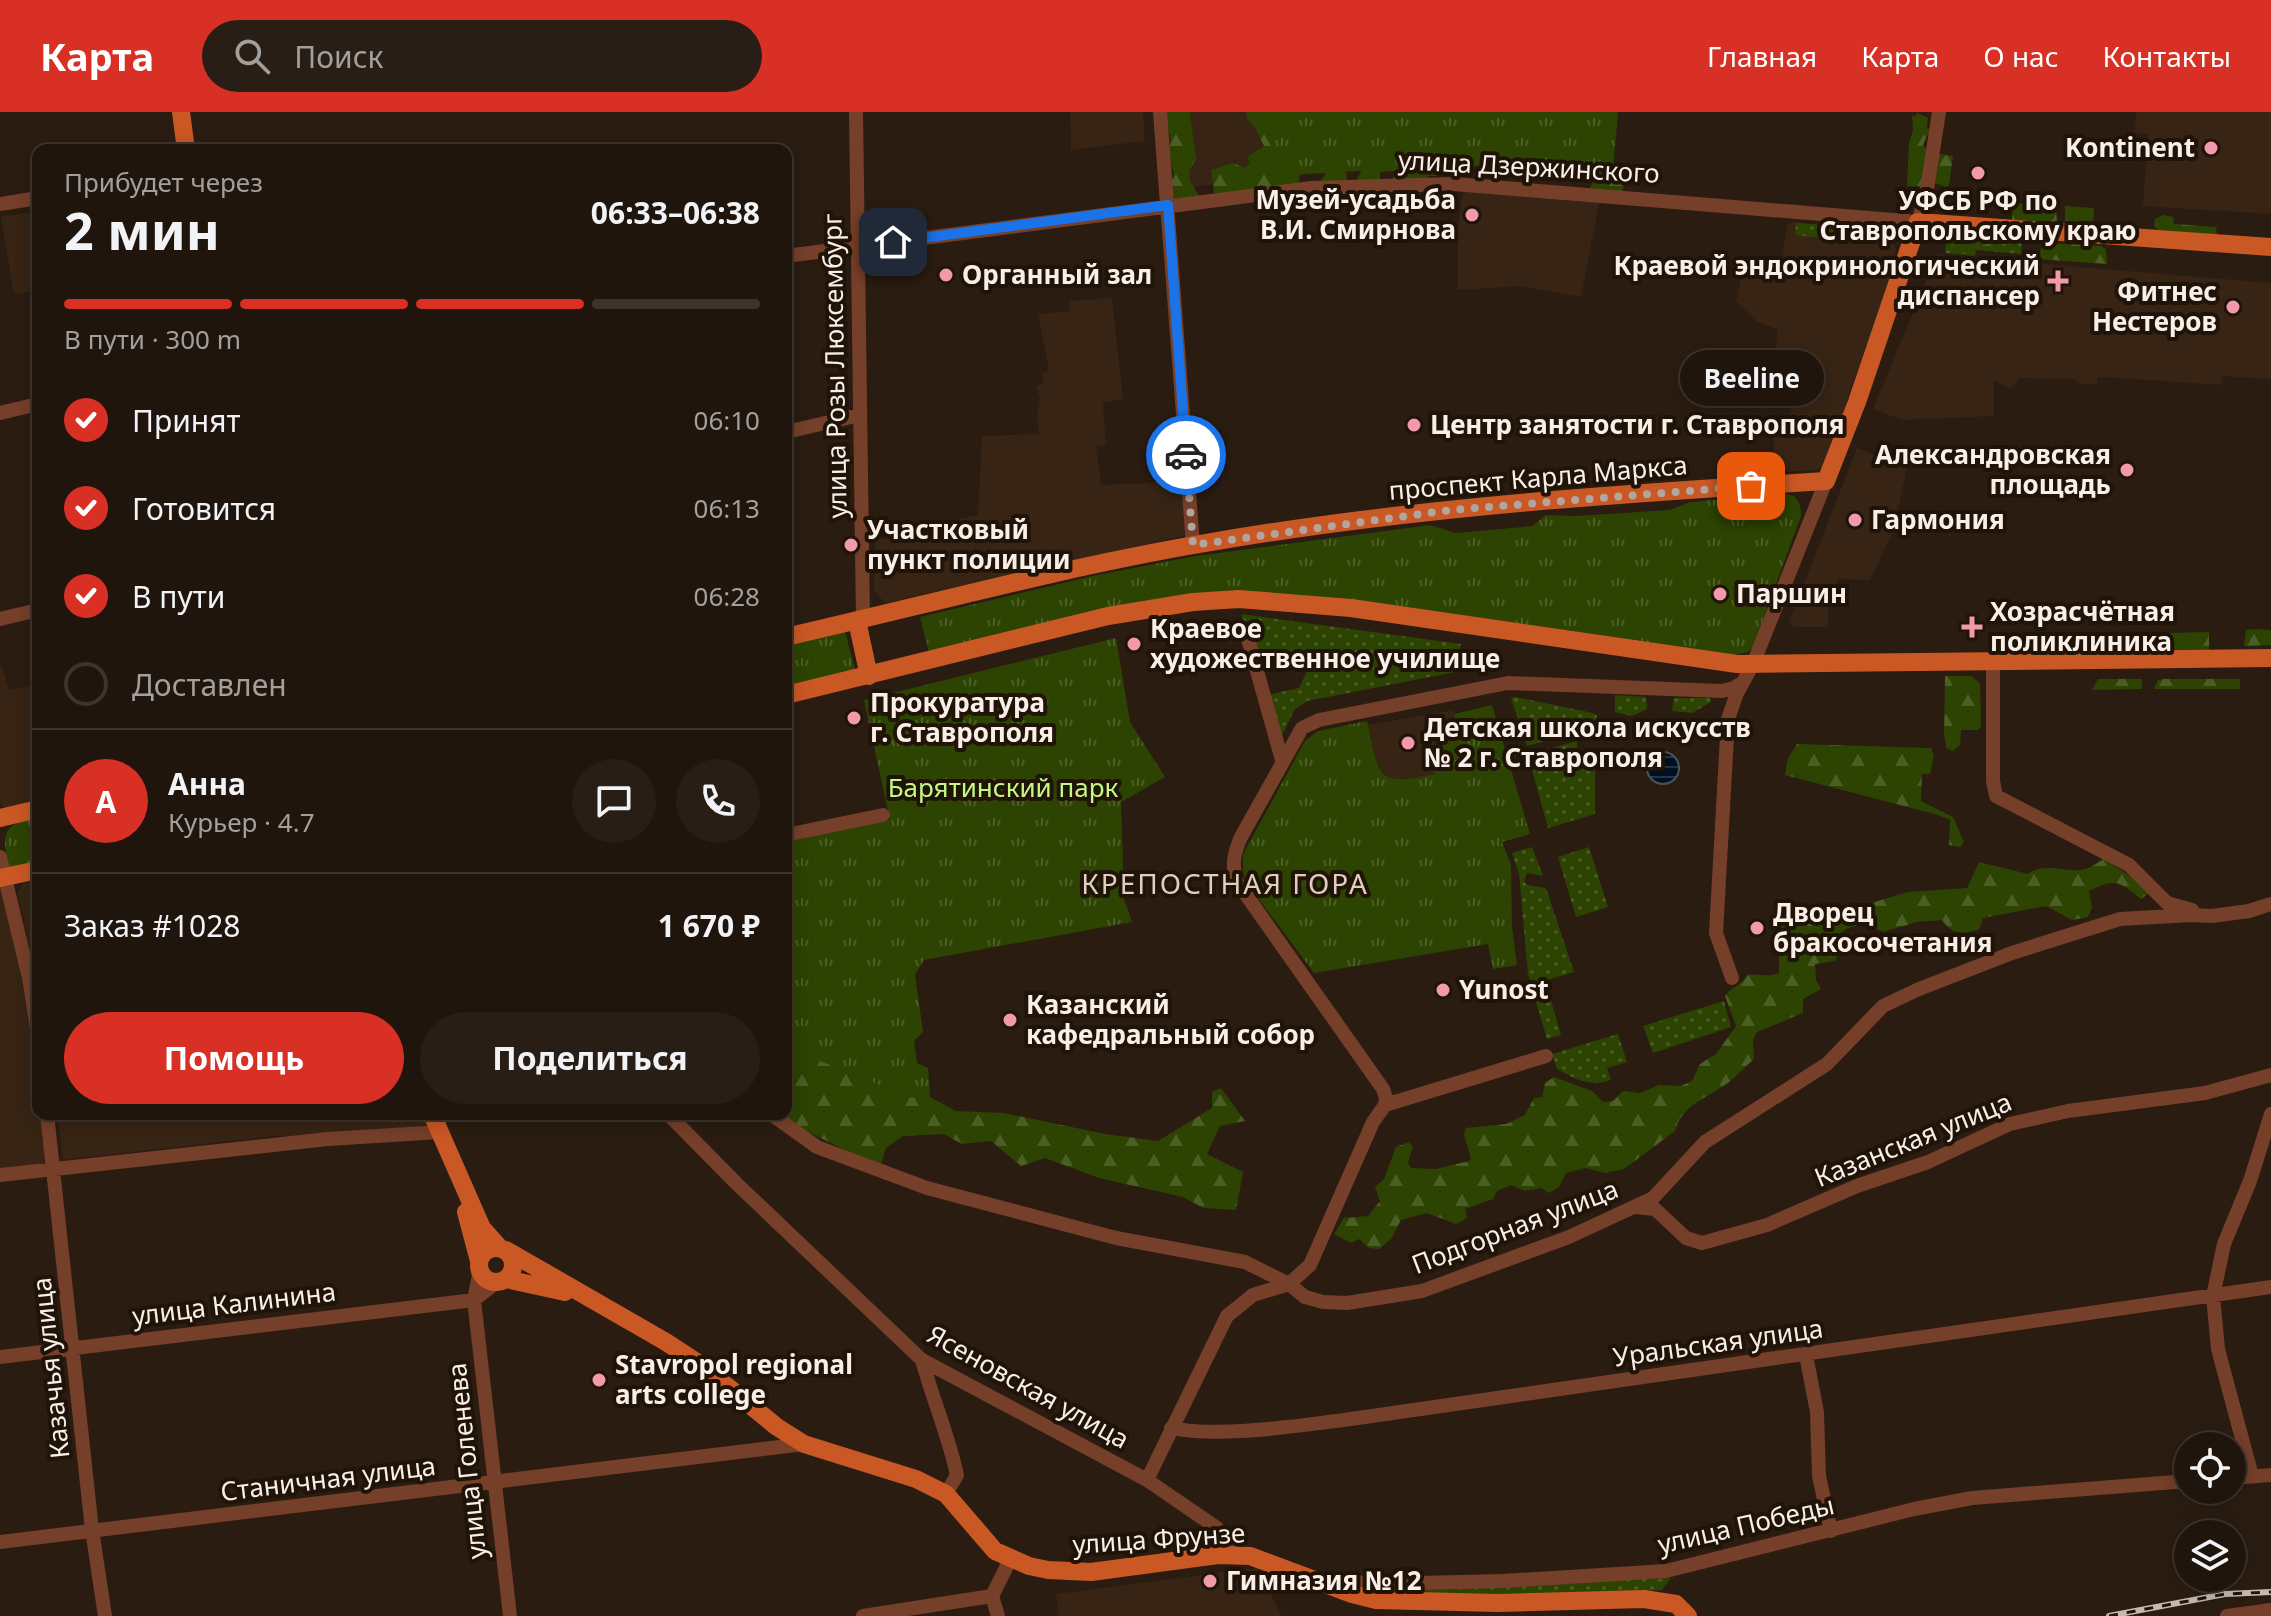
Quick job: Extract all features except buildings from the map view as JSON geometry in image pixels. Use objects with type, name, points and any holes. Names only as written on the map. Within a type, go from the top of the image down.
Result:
[{"type":"main road","points":[[181,112],[185,144]]},
{"type":"main road","points":[[1826,481],[1857,402],[1918,222]]},
{"type":"main road","name":"улица Дзержинского","points":[[1918,222],[2271,247]]},
{"type":"main road","name":"проспект Карла Маркса","points":[[792,636],[1193,545],[1451,510],[1826,481]]},
{"type":"main road","points":[[792,694],[1108,616],[1193,602],[1239,599],[1351,608],[1709,661],[1753,664],[2271,658]]},
{"type":"main road","points":[[860,620],[869,676]]},
{"type":"main road","points":[[0,818],[32,810]]},
{"type":"main road","points":[[2,878],[32,871]]},
{"type":"main road","name":"улица Голенева","points":[[435,1120],[482,1228],[502,1248]]},
{"type":"main road","name":"улица Голенева","points":[[445,1140],[479,1266]]},
{"type":"main road","points":[[502,1248],[512,1257],[514,1265],[511,1273],[502,1280],[490,1281],[479,1266],[489,1249],[502,1248]]},
{"type":"main road","name":"улица Фрунзе","points":[[502,1248],[701,1365],[777,1427],[804,1444],[916,1479],[946,1494],[995,1551],[1010,1560],[1048,1570],[1091,1572],[1236,1555],[1269,1561],[1376,1600],[1497,1603],[1653,1599],[1676,1604],[1688,1616]]},
{"type":"main road","name":"улица Фрунзе","points":[[502,1280],[565,1292],[605,1308]]},
{"type":"street","name":"улица Розы Люксембург","points":[[856,112],[860,620]]},
{"type":"street","points":[[1160,112],[1193,545]]},
{"type":"street","points":[[1918,222],[1926,196],[1939,112]]},
{"type":"street","name":"улица Дзержинского","points":[[792,255],[1311,188],[1454,184],[1918,222]]},
{"type":"street","points":[[0,204],[32,199]]},
{"type":"street","points":[[0,413],[32,405]]},
{"type":"street","points":[[792,431],[860,415]]},
{"type":"street","points":[[1732,978],[1716,933],[1728,719],[1826,481]]},
{"type":"street","points":[[0,619],[32,611]]},
{"type":"street","points":[[1248,639],[1282,760]]},
{"type":"street","points":[[1993,663],[1993,781],[1996,796],[2129,865],[2167,903],[2212,916]]},
{"type":"street","points":[[1147,1480],[1227,1316],[1253,1295],[1289,1284],[1310,1265],[1373,1122],[1385,1105],[1383,1089],[1237,882],[1233,871],[1235,852],[1241,837],[1295,737],[1308,724],[1508,683],[1722,691],[1743,682]]},
{"type":"street","points":[[792,834],[883,815]]},
{"type":"street","points":[[0,857],[2,878],[32,997]]},
{"type":"street","name":"Подгорная улица","points":[[779,1120],[817,1147],[927,1188],[1116,1238],[1245,1262],[1289,1284],[1305,1297],[1323,1302],[1347,1303],[1422,1291],[1569,1237],[1653,1198],[1705,1142],[1827,1064],[1883,1006],[1919,989],[2012,953],[2120,919],[2212,916],[2249,911],[2271,904]]},
{"type":"street","points":[[1385,1105],[1546,1056]]},
{"type":"street","name":"Казанская улица","points":[[1634,1207],[1655,1209],[1686,1238],[1702,1243],[1767,1225],[1857,1186],[1928,1162],[2010,1124],[2068,1111],[2205,1093],[2271,1075]]},
{"type":"street","points":[[2252,1476],[2218,1349],[2213,1296],[2224,1244],[2250,1181],[2271,1114]]},
{"type":"street","name":"Казачья улица","points":[[48,1120],[92,1530],[105,1616]]},
{"type":"street","name":"Ясеновская улица","points":[[674,1120],[922,1360],[1147,1480],[1217,1528],[1236,1555]]},
{"type":"street","points":[[0,1175],[328,1139],[445,1140]]},
{"type":"street","name":"улица Голенева","points":[[479,1266],[474,1300],[510,1616]]},
{"type":"street","points":[[474,1300],[502,1280]]},
{"type":"street","name":"Уральская улица","points":[[1171,1428],[1187,1431],[1268,1428],[1344,1420],[2271,1287]]},
{"type":"street","name":"улица Калинина","points":[[0,1357],[474,1300]]},
{"type":"street","points":[[1806,1355],[1817,1412],[1819,1476],[1831,1531]]},
{"type":"street","points":[[922,1360],[947,1433],[957,1475],[946,1494]]},
{"type":"street","name":"Станичная улица","points":[[0,1542],[496,1484],[804,1444]]},
{"type":"street","points":[[2246,1477],[2271,1475]]},
{"type":"street","name":"улица Победы","points":[[1313,1578],[1374,1584],[1645,1573],[1697,1565],[1914,1509],[1972,1498],[2174,1482]]},
{"type":"street","points":[[998,1616],[992,1596],[1010,1560]]},
{"type":"street","points":[[863,1616],[992,1596]]},
{"type":"street","points":[[2227,1616],[2271,1610]]},
{"type":"shaded area","points":[[1070,112],[1143,112],[1145,141],[1071,150]]},
{"type":"shaded area","points":[[1178,112],[1272,112],[1278,176],[1185,188]]},
{"type":"shaded area","points":[[2136,112],[2271,112],[2271,214],[2143,206],[2148,134],[2135,133]]},
{"type":"shaded area","points":[[1463,189],[1599,203],[1581,297],[1518,286],[1458,290],[1458,228]]},
{"type":"shaded area","points":[[32,212],[32,291],[14,294],[1,217]]},
{"type":"shaded area","points":[[1793,222],[1885,232],[1892,238],[1896,250],[1886,290],[1824,466],[1816,470],[1776,472],[1773,434],[1785,428],[1807,360],[1775,350],[1778,330],[1756,321],[1736,301],[1743,271],[1780,274],[1787,225]]},
{"type":"shaded area","points":[[1937,255],[2271,283],[2271,379],[2223,376],[2221,385],[2105,377],[2098,377],[2097,384],[2080,384],[2072,379],[2020,378],[2010,389],[1994,380],[1994,416],[1902,420],[1873,409]]},
{"type":"shaded area","points":[[1112,298],[1123,399],[1103,403],[1106,445],[1096,446],[1101,485],[1150,483],[1185,477],[1187,535],[885,603],[874,591],[875,539],[937,538],[942,523],[978,515],[982,436],[1039,434],[1037,417],[1040,399],[1036,386],[1043,384],[1042,373],[1049,370],[1038,314],[1070,311],[1069,301]]},
{"type":"shaded area","points":[[1857,448],[1907,467],[1893,532],[1870,580],[1838,579],[1828,609],[1828,627],[1793,627],[1789,622]]},
{"type":"shaded area","points":[[0,661],[9,690],[32,686],[32,805],[13,810],[0,803]]},
{"type":"shaded area","name":"Детская школа искусств № 2 г. Ставрополя","points":[[1453,710],[1459,740],[1434,774],[1402,782],[1392,780],[1382,772],[1368,725]]},
{"type":"shaded area","points":[[32,881],[32,959],[18,893],[23,883]]},
{"type":"shaded area","points":[[0,888],[5,891],[7,899],[32,1037],[32,1120],[41,1120],[46,1164],[0,1170]]},
{"type":"shaded area","points":[[58,1120],[428,1120],[429,1126],[285,1138],[284,1135],[63,1160]]},
{"type":"shaded area","name":"Гимназия №12","points":[[1257,1568],[1282,1616],[1059,1616],[1056,1594]]},
{"type":"green space","points":[[1164,112],[1189,112],[1190,115],[1196,158],[1189,172],[1190,181],[1199,196],[1188,209],[1165,194],[1174,174],[1168,152],[1171,141]]},
{"type":"green space","points":[[1246,112],[1404,112],[1451,161],[1450,169],[1436,176],[1428,176],[1423,183],[1393,180],[1394,171],[1380,172],[1380,180],[1357,180],[1362,169],[1346,171],[1347,180],[1318,184],[1325,175],[1324,170],[1301,165],[1299,182],[1290,186],[1275,189],[1261,185],[1254,191],[1219,197],[1214,192],[1211,170],[1233,163],[1245,168],[1250,164],[1247,157],[1264,146]]},
{"type":"green space","points":[[1272,112],[1618,112],[1613,171],[1450,165],[1278,176]]},
{"type":"green space","points":[[1917,113],[1928,118],[1927,128],[1930,130],[1923,145],[1929,152],[1923,187],[1907,186],[1912,115],[1915,117]]},
{"type":"green space","points":[[1939,154],[1953,156],[1949,185],[1946,187],[1935,183]]},
{"type":"green space","points":[[1610,159],[1622,174],[1622,192],[1587,195],[1597,173],[1594,169],[1581,171],[1578,168]]},
{"type":"green space","points":[[2013,203],[2056,206],[2057,222],[2012,220]]},
{"type":"green space","points":[[2065,206],[2094,208],[2093,223],[2065,223]]},
{"type":"green space","points":[[2163,215],[2173,217],[2174,224],[2216,227],[2217,235],[2158,230],[2154,226],[2155,219]]},
{"type":"green space","points":[[1796,223],[1875,229],[1873,244],[1795,235]]},
{"type":"green space","points":[[1951,236],[2018,242],[2022,245],[2021,254],[1976,250],[1975,256],[1945,253]]},
{"type":"green space","points":[[1954,241],[2004,247],[2003,252],[1976,249],[1974,253],[1953,252]]},
{"type":"green space","points":[[2043,243],[2101,246],[2106,249],[2107,264],[2038,259]]},
{"type":"green space","points":[[1786,494],[1798,501],[1801,516],[1753,647],[1748,652],[1733,655],[1258,594],[930,656],[920,617],[1097,575],[1196,556],[1430,525],[1456,533],[1533,526],[1545,515],[1670,510],[1690,502]]},
{"type":"green space","points":[[1241,614],[1461,644],[1458,658],[1466,660],[1466,670],[1307,701],[1295,709],[1279,741],[1268,695],[1299,688],[1310,665],[1285,649],[1252,656]]},
{"type":"green space","points":[[2246,630],[2271,630],[2271,645],[2244,646]]},
{"type":"green space","points":[[845,631],[856,674],[792,690],[792,643]]},
{"type":"green space","points":[[2209,632],[2209,650],[2168,650],[2168,633]]},
{"type":"green space","points":[[2067,633],[2068,658],[1990,660],[1989,635]]},
{"type":"green space","points":[[2067,633],[2165,633],[2166,651],[2067,651]]},
{"type":"green space","name":"Барятинский парк","points":[[1116,638],[1130,722],[1165,777],[1121,802],[1124,899],[1132,922],[924,960],[915,974],[923,1032],[914,1041],[917,1063],[928,1068],[930,1097],[909,1097],[792,1049],[792,841],[890,820],[864,700]]},
{"type":"green space","points":[[1945,676],[1971,676],[1980,683],[1981,726],[1978,730],[1961,730],[1960,745],[1953,751],[1946,748],[1944,733]]},
{"type":"green space","points":[[2098,679],[2142,679],[2142,689],[2092,690]]},
{"type":"green space","points":[[2240,679],[2240,689],[2154,689],[2158,680]]},
{"type":"green space","points":[[1615,695],[1646,697],[1647,709],[1632,716],[1615,712]]},
{"type":"green space","points":[[1511,698],[1593,713],[1597,716],[1596,722],[1588,726],[1581,723],[1581,731],[1527,746]]},
{"type":"green space","points":[[1674,698],[1710,698],[1711,702],[1692,713],[1672,711]]},
{"type":"green space","points":[[1492,705],[1530,834],[1502,842],[1511,865],[1512,927],[1517,965],[1493,969],[1488,944],[1314,973],[1249,886],[1243,872],[1243,854],[1305,741],[1318,731],[1367,721],[1382,773],[1390,778],[1414,778],[1434,774],[1429,746],[1458,740],[1454,714]]},
{"type":"green space","points":[[1577,741],[1577,750],[1533,763],[1531,754]]},
{"type":"green space","points":[[1797,744],[1931,748],[1934,755],[1930,774],[1922,774],[1921,801],[1953,817],[1964,842],[1960,847],[1949,845],[1950,820],[1938,815],[1785,775],[1788,758]]},
{"type":"green space","points":[[1595,757],[1595,814],[1548,828],[1532,770]]},
{"type":"green space","points":[[32,818],[32,865],[9,870],[5,848],[7,833],[16,823]]},
{"type":"green space","points":[[1532,847],[1543,876],[1527,873],[1524,882],[1546,888],[1574,972],[1531,985],[1519,874],[1512,853]]},
{"type":"green space","points":[[1589,847],[1608,907],[1576,917],[1558,857]]},
{"type":"green space","points":[[2104,859],[2149,893],[2141,899],[2122,885],[2105,884],[2089,891],[2092,908],[2088,917],[2072,920],[2046,906],[1983,918],[1979,930],[1967,932],[1954,931],[1942,920],[1917,922],[1883,932],[1863,926],[1844,930],[1833,940],[1839,953],[1835,961],[1815,964],[1816,980],[1821,989],[1803,999],[1803,1013],[1757,1032],[1753,1040],[1754,1059],[1729,1082],[1688,1109],[1675,1131],[1624,1169],[1605,1173],[1586,1168],[1566,1173],[1559,1187],[1549,1193],[1541,1188],[1525,1191],[1511,1185],[1497,1191],[1493,1199],[1465,1209],[1467,1218],[1456,1224],[1427,1213],[1401,1220],[1391,1239],[1379,1249],[1369,1248],[1359,1239],[1351,1243],[1334,1234],[1344,1218],[1368,1216],[1380,1201],[1375,1187],[1384,1179],[1396,1147],[1408,1142],[1413,1146],[1408,1163],[1411,1168],[1436,1169],[1469,1161],[1471,1158],[1464,1135],[1466,1128],[1506,1124],[1525,1115],[1534,1098],[1542,1097],[1545,1083],[1554,1077],[1592,1091],[1603,1102],[1613,1101],[1623,1091],[1640,1093],[1659,1085],[1681,1086],[1692,1081],[1700,1064],[1716,1054],[1736,1026],[1725,996],[1727,993],[1748,975],[1779,973],[1779,917],[1787,911],[1838,913],[1908,892],[1967,888],[1979,862],[2028,874],[2042,868],[2086,869]]},
{"type":"green space","points":[[792,965],[912,1093],[930,1097],[956,1111],[1004,1113],[1105,1134],[1158,1141],[1212,1108],[1212,1092],[1221,1088],[1245,1121],[1220,1126],[1207,1154],[1243,1172],[1236,1210],[1203,1208],[1183,1197],[1099,1178],[1045,1158],[1021,1166],[991,1141],[962,1144],[944,1134],[903,1136],[886,1148],[880,1167],[802,1129],[791,1120]]},
{"type":"green space","points":[[1549,994],[1561,1035],[1547,1039],[1535,998]]},
{"type":"green space","points":[[1724,1001],[1731,1027],[1653,1053],[1643,1026]]},
{"type":"green space","points":[[1618,1034],[1627,1062],[1607,1068],[1611,1080],[1596,1083],[1583,1081],[1557,1069],[1552,1054]]},
{"type":"green space","points":[[1671,1578],[1662,1590],[1496,1596],[1372,1593],[1372,1589]]},
{"type":"water","points":[[1663,752],[1675,756],[1679,768],[1675,780],[1663,784],[1651,780],[1647,768],[1651,756]]},
{"type":"railway","points":[[2109,1616],[2225,1594],[2271,1592]]},
{"type":"way so far","points":[[1186,455],[1193,545],[1451,510],[1751,486]]},
{"type":"place","name":"Kontinent","points":[[2211,148]]},
{"type":"place","name":"УФСБ РФ по Ставропольскому краю","points":[[1978,173]]},
{"type":"place","name":"Музей-усадьба В.И. Смирнова","points":[[1472,215]]},
{"type":"place","name":"Органный зал","points":[[946,275]]},
{"type":"place","name":"Краевой эндокринологический диспансер","points":[[2058,281]]},
{"type":"place","name":"Фитнес Нестеров","points":[[2233,307]]},
{"type":"place","name":"Центр занятости г. Ставрополя","points":[[1414,425]]},
{"type":"place","name":"Александровская площадь","points":[[2127,470]]},
{"type":"place","name":"Beeline","points":[[1751,486]]},
{"type":"place","name":"Гармония","points":[[1855,520]]},
{"type":"place","name":"Участковый пункт полиции","points":[[851,545]]},
{"type":"place","name":"Паршин","points":[[1720,594]]},
{"type":"place","name":"Хозрасчётная поликлиника","points":[[1972,627]]},
{"type":"place","name":"Краевое художественное училище","points":[[1134,644]]},
{"type":"place","name":"Прокуратура г. Ставрополя","points":[[854,718]]},
{"type":"place","name":"Детская школа искусств № 2 г. Ставрополя","points":[[1408,743]]},
{"type":"place","name":"Дворец бракосочетания","points":[[1757,928]]},
{"type":"place","name":"Yunost","points":[[1443,990]]},
{"type":"place","name":"Казанский кафедральный собор","points":[[1010,1020]]},
{"type":"place","name":"Stavropol regional arts college","points":[[599,1380]]},
{"type":"place","name":"Гимназия №12","points":[[1210,1581]]},
{"type":"district","name":"КРЕПОСТНАЯ ГОРА","points":[[1225,884]]},
{"type":"route","points":[[893,242],[1168,205],[1186,455]]}]
